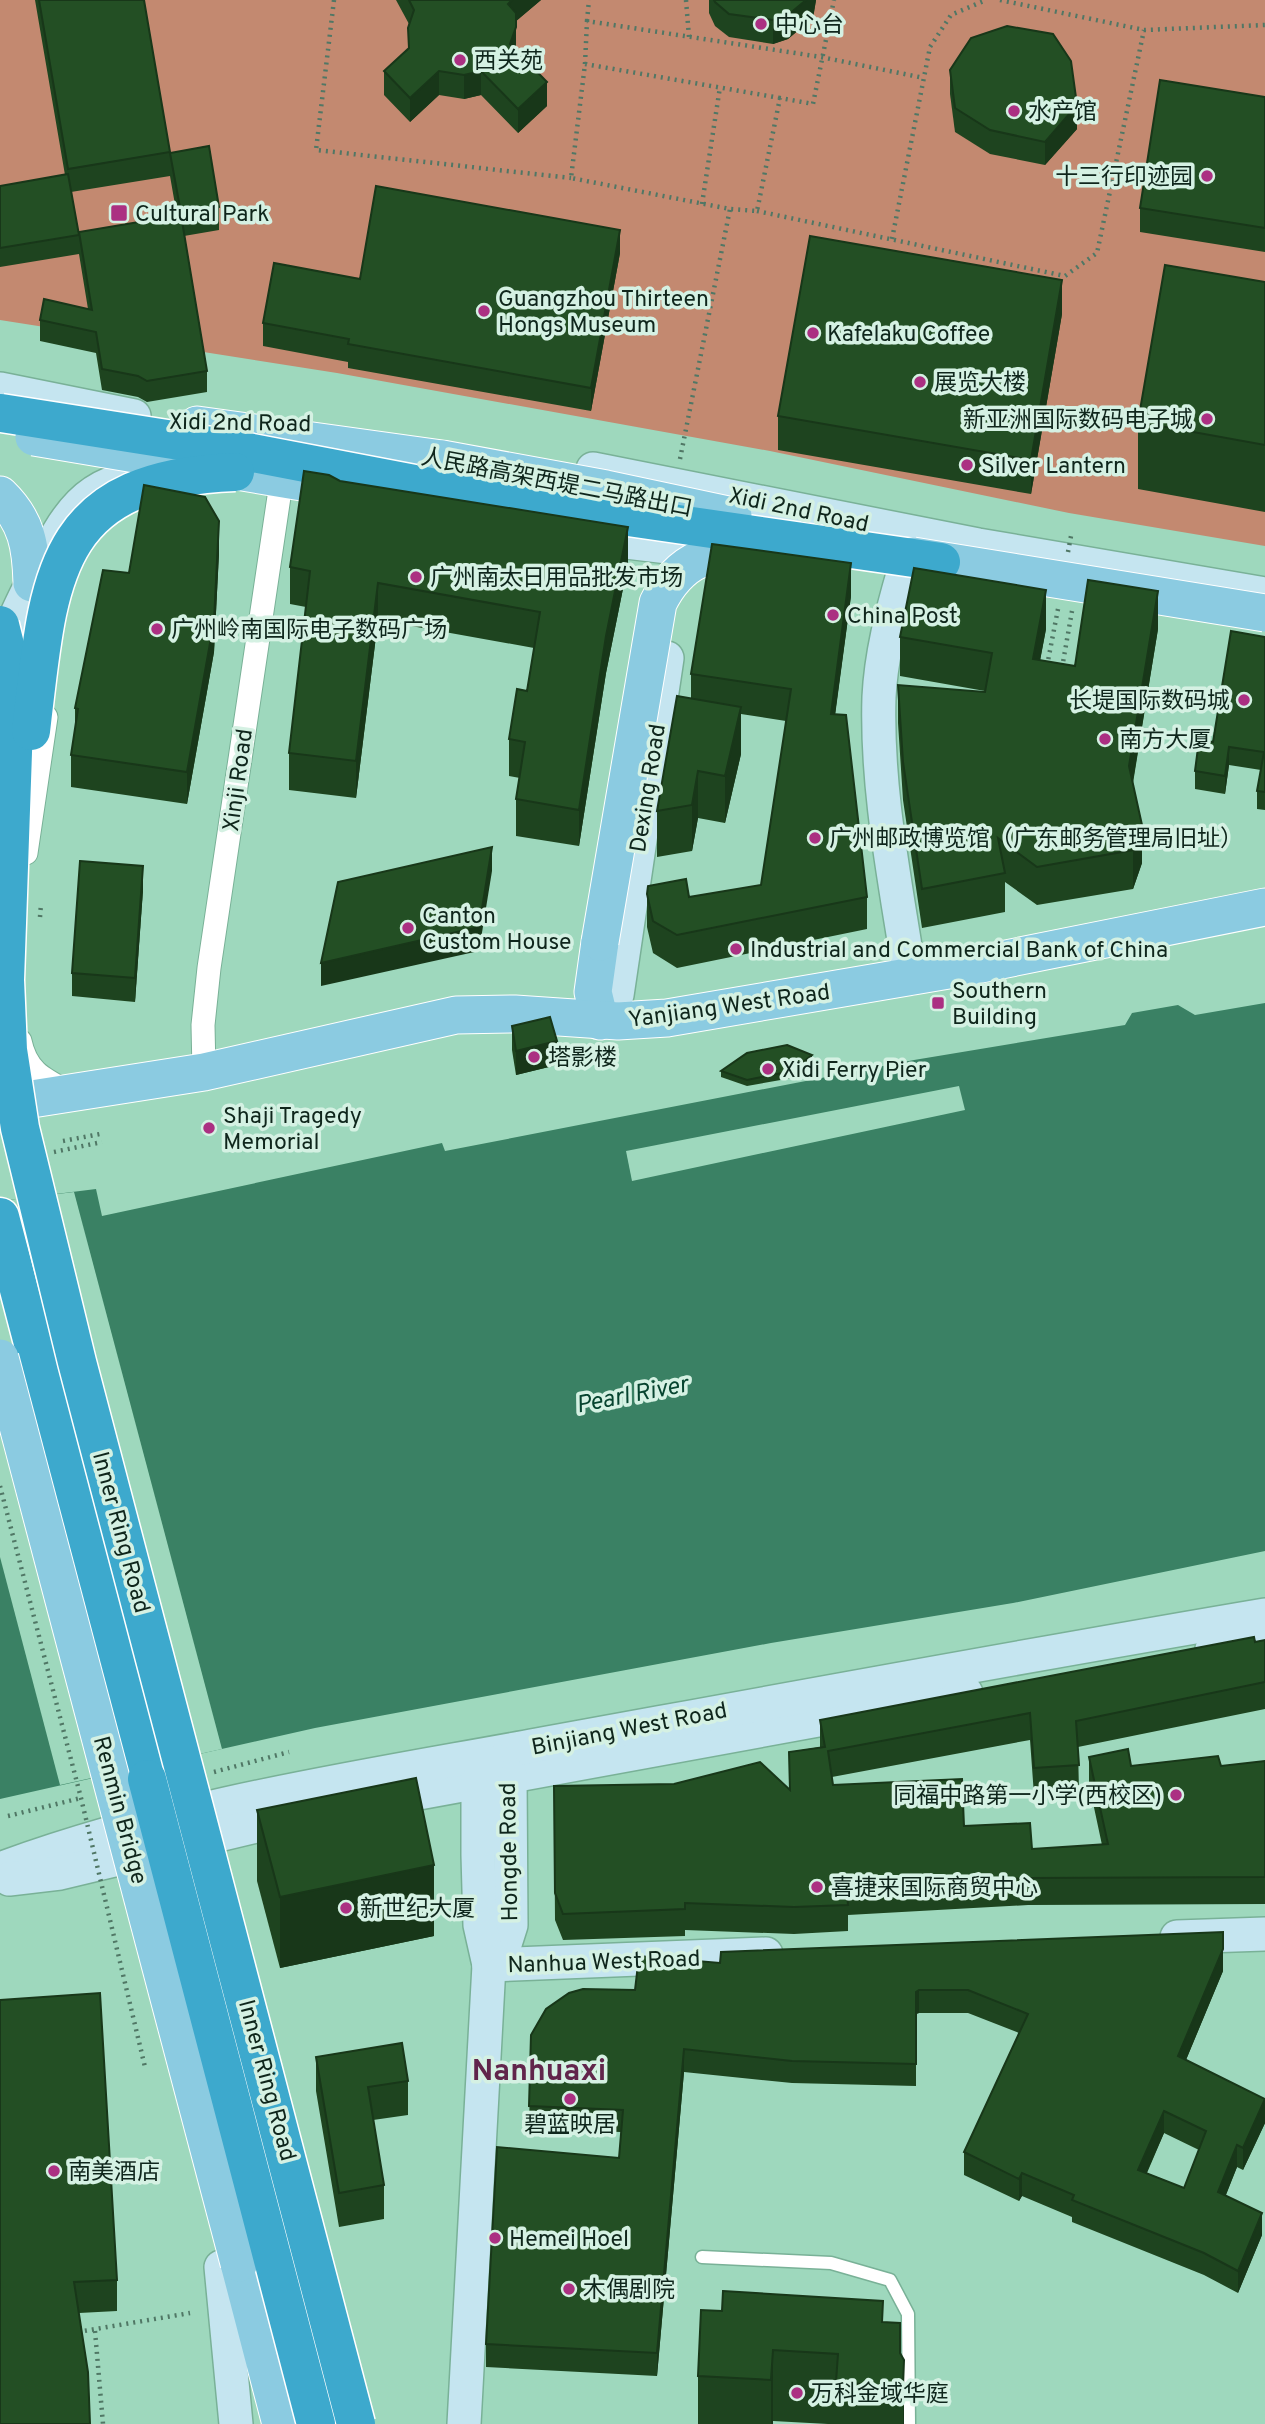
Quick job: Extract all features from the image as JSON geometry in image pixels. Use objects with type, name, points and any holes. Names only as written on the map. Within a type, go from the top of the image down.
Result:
[{"type":"highway","points":[[0,413],[237,450],[456,492],[941,562]]},
{"type":"highway","points":[[7,931],[44,630],[60,564],[85,526],[120,496],[160,479],[232,477]]},
{"type":"highway","name":"Inner Ring Road","points":[[0,625],[8,657],[14,724],[7,931],[8,1050],[32,1182],[356,2424]]},
{"type":"highway","name":"Inner Ring Road","points":[[0,1217],[316,2424]]},
{"type":"main road","name":"Xidi 2nd Road","points":[[0,388],[170,422],[251,419],[324,424],[675,484],[978,545],[1265,594]]},
{"type":"main road","name":"人民路高架西堤二马路出口","points":[[170,422],[442,459],[606,489],[941,562]]},
{"type":"main road","points":[[170,422],[338,461],[638,509],[797,510]]},
{"type":"main road","points":[[0,431],[232,477],[648,537],[941,562],[1265,612]]},
{"type":"main road","name":"Xidi 2nd Road","points":[[0,674],[12,621],[63,522],[75,507],[99,488],[141,476],[157,475],[232,477],[280,490],[580,537],[904,571],[1066,601],[1265,631]]},
{"type":"main road","points":[[0,495],[12,507],[25,528],[31,547],[32,583],[22,695],[0,767]]},
{"type":"main road","points":[[638,509],[686,550]]},
{"type":"main road","points":[[600,1021],[593,992],[658,603],[668,583],[694,560],[726,551],[771,547]]},
{"type":"main road","name":"Dexing Road","points":[[600,1021],[617,995],[686,550]]},
{"type":"main road","points":[[904,571],[882,666],[879,719],[890,849],[910,978]]},
{"type":"main road","name":"Yanjiang West Road","points":[[4,1103],[66,1091],[204,1072],[456,1015],[515,1014],[600,1021],[667,1018],[910,978],[1265,907]]},
{"type":"main road","points":[[0,1055],[17,1076],[66,1091]]},
{"type":"main road","name":"Renmin Bridge","points":[[0,1358],[230,2265]]},
{"type":"main road","name":"Renmin Bridge","points":[[0,1415],[230,2265]]},
{"type":"main road","name":"Binjiang West Road","points":[[0,1880],[60,1872],[812,1693],[1265,1615]]},
{"type":"main road","name":"Binjiang West Road","points":[[0,1869],[52,1850],[242,1802],[493,1770],[1265,1640]]},
{"type":"main road","name":"Hongde Road","points":[[464,2424],[489,1965],[480,1925],[493,1770]]},
{"type":"main road","points":[[1152,1937],[1265,1934]]},
{"type":"main road","name":"Nanhua West Road","points":[[489,1965],[801,1953]]},
{"type":"main road","points":[[230,2265],[236,2424]]},
{"type":"main road","points":[[230,2265],[238,2314],[265,2424]]},
{"type":"main road","points":[[230,2265],[282,2424]]},
{"type":"main road","points":[[230,2265],[278,2355],[299,2424]]},
{"type":"street","points":[[66,1091],[42,1079],[28,1066],[21,1043],[17,996],[21,897],[30,823],[69,592],[83,558],[103,534],[138,504],[179,489],[232,477]]},
{"type":"street","name":"Xinji Road","points":[[204,1072],[203,1025],[209,968],[280,490]]},
{"type":"lane","points":[[702,2257],[831,2263],[890,2280],[908,2314],[909,2424]]},
{"type":"path","points":[[334,0],[316,150],[571,178],[730,209],[757,211],[1065,276],[1097,253],[1144,30]]},
{"type":"path","points":[[571,178],[585,64],[589,0]]},
{"type":"path","points":[[687,0],[689,37]]},
{"type":"path","points":[[585,64],[813,104],[834,0]]},
{"type":"path","points":[[892,239],[930,47],[951,15],[986,0]]},
{"type":"path","points":[[1000,0],[1144,30],[1265,25]]},
{"type":"path","points":[[587,21],[821,57],[924,78]]},
{"type":"path","points":[[702,204],[720,87]]},
{"type":"path","points":[[757,211],[780,98]]},
{"type":"path","points":[[675,484],[730,209]]},
{"type":"path","points":[[1066,562],[1071,536]]},
{"type":"path","points":[[1047,667],[1066,601]]},
{"type":"path","points":[[1062,669],[1066,601]]},
{"type":"path","points":[[63,1141],[100,1134]]},
{"type":"path","points":[[50,1152],[102,1142]]},
{"type":"path","points":[[0,1486],[81,1798],[145,2067]]},
{"type":"path","points":[[213,1772],[289,1752]]},
{"type":"path","points":[[8,1816],[81,1798]]},
{"type":"path","points":[[68,2333],[190,2313]]},
{"type":"path","points":[[95,2330],[103,2424]]},
{"type":"shaded area","name":"Cultural Park","points":[[0,0],[1265,0],[1265,546],[1069,513],[770,451],[337,373],[0,320]]},
{"type":"water","name":"Pearl River","points":[[1265,1003],[1265,1551],[1013,1603],[771,1643],[315,1728],[0,1799],[0,1201],[96,1189],[102,1216],[442,1143],[445,1151],[914,1060],[1125,1025],[1132,1013],[1178,1005],[1195,1015]]},
{"type":"pier","points":[[959,1086],[965,1110],[632,1181],[626,1151]]},
{"type":"pier","points":[[74,1192],[222,1749],[60,1785],[0,1557],[0,1201]]},
{"type":"building","name":"Cultural Park","points":[[39,0],[144,0],[170,152],[68,169]]},
{"type":"building","name":"西关苑","points":[[409,0],[512,0],[508,4],[516,13],[516,27],[510,44],[547,82],[518,109],[481,71],[464,75],[439,71],[410,98],[384,71],[409,48],[408,28],[414,10]]},
{"type":"building","points":[[714,0],[806,0],[788,15],[773,20],[729,14]]},
{"type":"building","name":"水产馆","points":[[1007,26],[1053,34],[1071,61],[1077,105],[1045,142],[990,130],[955,108],[950,70],[971,38]]},
{"type":"building","name":"十三行印迹园","points":[[1160,80],[1265,97],[1265,228],[1140,208]]},
{"type":"building","points":[[209,146],[219,207],[181,213],[170,153]]},
{"type":"building","name":"Cultural Park","points":[[68,174],[79,235],[0,248],[0,186]]},
{"type":"building","name":"Guangzhou Thirteen Hongs Museum","points":[[376,186],[620,230],[591,388],[348,344],[349,339],[263,323],[274,263],[360,279]]},
{"type":"building","name":"Cultural Park","points":[[181,215],[207,371],[147,381],[138,376],[102,369],[96,332],[40,320],[44,299],[92,310],[79,232]]},
{"type":"building","name":"展览大楼","points":[[810,236],[1062,280],[1031,460],[778,416]]},
{"type":"building","points":[[1165,265],[1265,282],[1265,445],[1138,422]]},
{"type":"building","points":[[304,471],[329,475],[340,481],[628,527],[606,636],[579,810],[516,799],[525,742],[509,739],[517,689],[527,691],[540,612],[378,583],[356,761],[289,753],[310,571],[290,567]]},
{"type":"building","name":"广州岭南国际电子数码广场","points":[[144,485],[205,497],[219,521],[214,621],[187,772],[71,755],[78,709],[75,708],[103,570],[129,573]]},
{"type":"building","points":[[712,544],[851,563],[831,714],[846,715],[867,897],[677,935],[653,921],[647,894],[648,886],[686,879],[689,897],[761,885],[791,689],[691,674]]},
{"type":"building","points":[[914,568],[1046,590],[1033,659],[1075,666],[1088,580],[1158,591],[1129,766],[1142,825],[1133,850],[1037,867],[998,838],[1005,873],[922,889],[903,762],[898,685],[985,692],[992,653],[900,637]]},
{"type":"building","name":"长堤国际数码城","points":[[1231,631],[1265,637],[1265,792],[1257,791],[1264,752],[1229,747],[1225,776],[1195,771],[1199,740],[1213,742]]},
{"type":"building","points":[[677,696],[741,707],[725,776],[698,771],[692,805],[657,811]]},
{"type":"building","name":"Canton Custom House","points":[[492,847],[479,927],[321,963],[338,882]]},
{"type":"building","points":[[80,861],[143,866],[135,978],[72,973]]},
{"type":"building","points":[[550,1017],[557,1041],[516,1051],[512,1026]]},
{"type":"building","name":"Xidi Ferry Pier","points":[[787,1045],[812,1055],[792,1071],[747,1080],[721,1071],[747,1053]]},
{"type":"building","points":[[1254,1637],[1255,1642],[1265,1640],[1265,1682],[1076,1721],[1079,1765],[1034,1768],[1030,1713],[828,1751],[833,1785],[962,1779],[964,1826],[1030,1823],[1032,1849],[1108,1844],[1089,1757],[1128,1749],[1131,1766],[1218,1756],[1221,1766],[1265,1761],[1265,1877],[1028,1878],[846,1888],[848,1905],[794,1907],[685,1903],[685,1909],[563,1914],[555,1893],[554,1786],[674,1784],[760,1762],[790,1790],[789,1752],[825,1747],[820,1720]]},
{"type":"building","points":[[416,1778],[434,1865],[280,1897],[257,1810]]},
{"type":"building","points":[[1223,1932],[1223,1949],[1178,2056],[1265,2099],[1243,2148],[1237,2145],[1218,2192],[1262,2213],[1238,2271],[1204,2253],[1072,2200],[1074,2195],[1022,2173],[1019,2179],[964,2152],[1028,2014],[968,1990],[919,1990],[916,1992],[916,2064],[792,2061],[684,2049],[657,2353],[486,2344],[497,2147],[619,2158],[623,2110],[529,2106],[531,2035],[546,2009],[569,1993],[583,1989],[635,1990],[639,1956],[720,1963],[721,1952]],"holes":[[[1164,2111],[1206,2131],[1184,2188],[1138,2170]]]},
{"type":"building","name":"南美酒店","points":[[100,1993],[117,2280],[74,2282],[88,2372],[90,2424],[0,2424],[0,2000]]},
{"type":"building","points":[[402,2043],[408,2081],[368,2087],[384,2185],[339,2193],[316,2057]]},
{"type":"building","points":[[723,2291],[883,2301],[882,2322],[900,2323],[900,2353],[904,2360],[903,2387],[836,2382],[838,2354],[773,2350],[771,2380],[698,2376],[701,2310],[722,2311]]},
{"type":"place","name":"中心台","points":[[761,24]]},
{"type":"place","name":"西关苑","points":[[460,60]]},
{"type":"place","name":"水产馆","points":[[1014,111]]},
{"type":"place","name":"十三行印迹园","points":[[1207,176]]},
{"type":"place","name":"Cultural Park","points":[[119,213]]},
{"type":"place","name":"Guangzhou Thirteen Hongs Museum","points":[[484,311]]},
{"type":"place","name":"Kafelaku Coffee","points":[[813,333]]},
{"type":"place","name":"展览大楼","points":[[920,382]]},
{"type":"place","name":"新亚洲国际数码电子城","points":[[1207,419]]},
{"type":"place","name":"Silver Lantern","points":[[967,465]]},
{"type":"place","name":"广州南太日用品批发市场","points":[[416,577]]},
{"type":"place","name":"China Post","points":[[833,615]]},
{"type":"place","name":"广州岭南国际电子数码广场","points":[[157,629]]},
{"type":"place","name":"长堤国际数码城","points":[[1244,700]]},
{"type":"place","name":"南方大厦","points":[[1105,739]]},
{"type":"place","name":"广州邮政博览馆（广东邮务管理局旧址）","points":[[815,838]]},
{"type":"place","name":"Canton Custom House","points":[[408,928]]},
{"type":"place","name":"Industrial and Commercial Bank of China","points":[[736,949]]},
{"type":"place","name":"Southern Building","points":[[938,1003]]},
{"type":"place","name":"塔影楼","points":[[534,1057]]},
{"type":"place","name":"Xidi Ferry Pier","points":[[768,1069]]},
{"type":"place","name":"Shaji Tragedy Memorial","points":[[209,1128]]},
{"type":"place","name":"同福中路第一小学(西校区)","points":[[1176,1795]]},
{"type":"place","name":"喜捷来国际商贸中心","points":[[817,1887]]},
{"type":"place","name":"新世纪大厦","points":[[346,1908]]},
{"type":"place","name":"碧蓝映居","points":[[570,2099]]},
{"type":"place","name":"南美酒店","points":[[54,2171]]},
{"type":"place","name":"Hemei Hoel","points":[[495,2238]]},
{"type":"place","name":"木偶剧院","points":[[569,2289]]},
{"type":"place","name":"万科金域华庭","points":[[797,2393]]},
{"type":"district","name":"Nanhuaxi","points":[[539,2070]]}]
